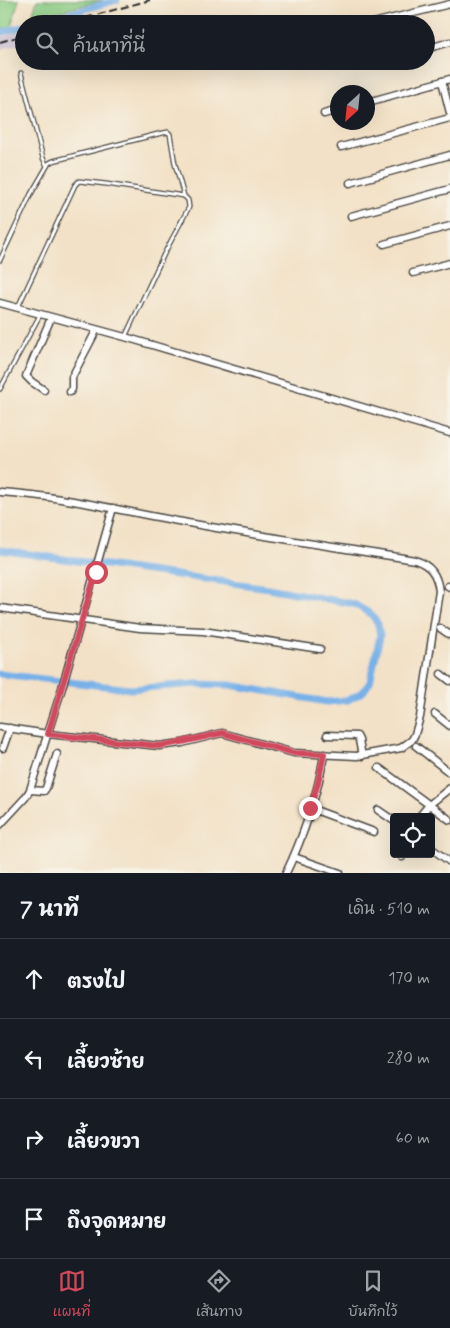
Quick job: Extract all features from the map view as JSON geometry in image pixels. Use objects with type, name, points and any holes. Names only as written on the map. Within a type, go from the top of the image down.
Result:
[{"type":"street","points":[[406,15],[450,4]]},
{"type":"street","points":[[435,46],[450,42]]},
{"type":"street","points":[[375,100],[450,79]]},
{"type":"street","points":[[442,81],[450,113]]},
{"type":"street","points":[[324,114],[330,112]]},
{"type":"street","points":[[340,147],[450,118]]},
{"type":"street","points":[[350,183],[450,155]]},
{"type":"street","points":[[351,216],[450,189]]},
{"type":"street","points":[[384,244],[450,226]]},
{"type":"street","points":[[413,273],[450,263]]},
{"type":"street","points":[[0,303],[450,433]]},
{"type":"street","points":[[44,390],[26,376],[51,318]]},
{"type":"street","points":[[70,392],[72,389],[72,377],[96,330]]},
{"type":"street","points":[[0,492],[113,508],[285,540],[414,560],[427,565],[435,576],[439,590],[420,717],[412,740],[401,748],[362,756],[294,753],[222,733],[159,746],[0,727]]},
{"type":"street","points":[[0,825],[30,790],[62,688],[113,508]]},
{"type":"street","points":[[0,608],[140,628],[203,631],[320,649]]},
{"type":"street","points":[[440,628],[450,635]]},
{"type":"street","points":[[441,674],[450,680]]},
{"type":"street","points":[[435,714],[450,726]]},
{"type":"street","points":[[3,748],[10,728]]},
{"type":"street","points":[[327,734],[356,736],[360,740],[362,756]]},
{"type":"street","points":[[416,746],[450,773]]},
{"type":"street","points":[[30,790],[44,791],[57,754]]},
{"type":"street","points":[[286,873],[294,856],[318,783],[324,754]]},
{"type":"street","points":[[379,768],[450,820]]},
{"type":"street","points":[[423,813],[429,805],[450,788]]},
{"type":"street","points":[[310,808],[374,832]]},
{"type":"street","points":[[378,810],[390,818]]},
{"type":"street","points":[[435,851],[450,862]]},
{"type":"street","points":[[294,856],[340,873]]},
{"type":"lane","points":[[21,73],[47,167]]},
{"type":"lane","points":[[0,260],[31,194],[47,167],[53,161],[168,132],[171,137],[175,164],[184,196],[188,200],[189,206],[164,254],[125,338]]},
{"type":"lane","points":[[18,308],[75,185],[79,181],[184,196]]},
{"type":"lane","points":[[0,389],[40,314]]},
{"type":"shaded area","points":[[15,32],[15,45],[0,49],[0,38]]},
{"type":"green space","points":[[0,0],[19,0],[11,27],[0,29]]},
{"type":"green space","points":[[37,0],[103,0],[46,15],[32,15]]},
{"type":"waterway","points":[[64,15],[117,0]]},
{"type":"waterway","points":[[0,33],[15,29]]},
{"type":"waterway","points":[[0,550],[268,588],[354,604],[371,614],[378,624],[380,636],[370,682],[363,692],[348,700],[327,702],[230,685],[195,684],[131,689],[0,674]]},
{"type":"railway","points":[[96,15],[150,0]]},
{"type":"railway","points":[[0,42],[15,38]]},
{"type":"route","points":[[96,572],[48,734],[159,746],[222,733],[294,753],[324,754],[310,808]]}]
